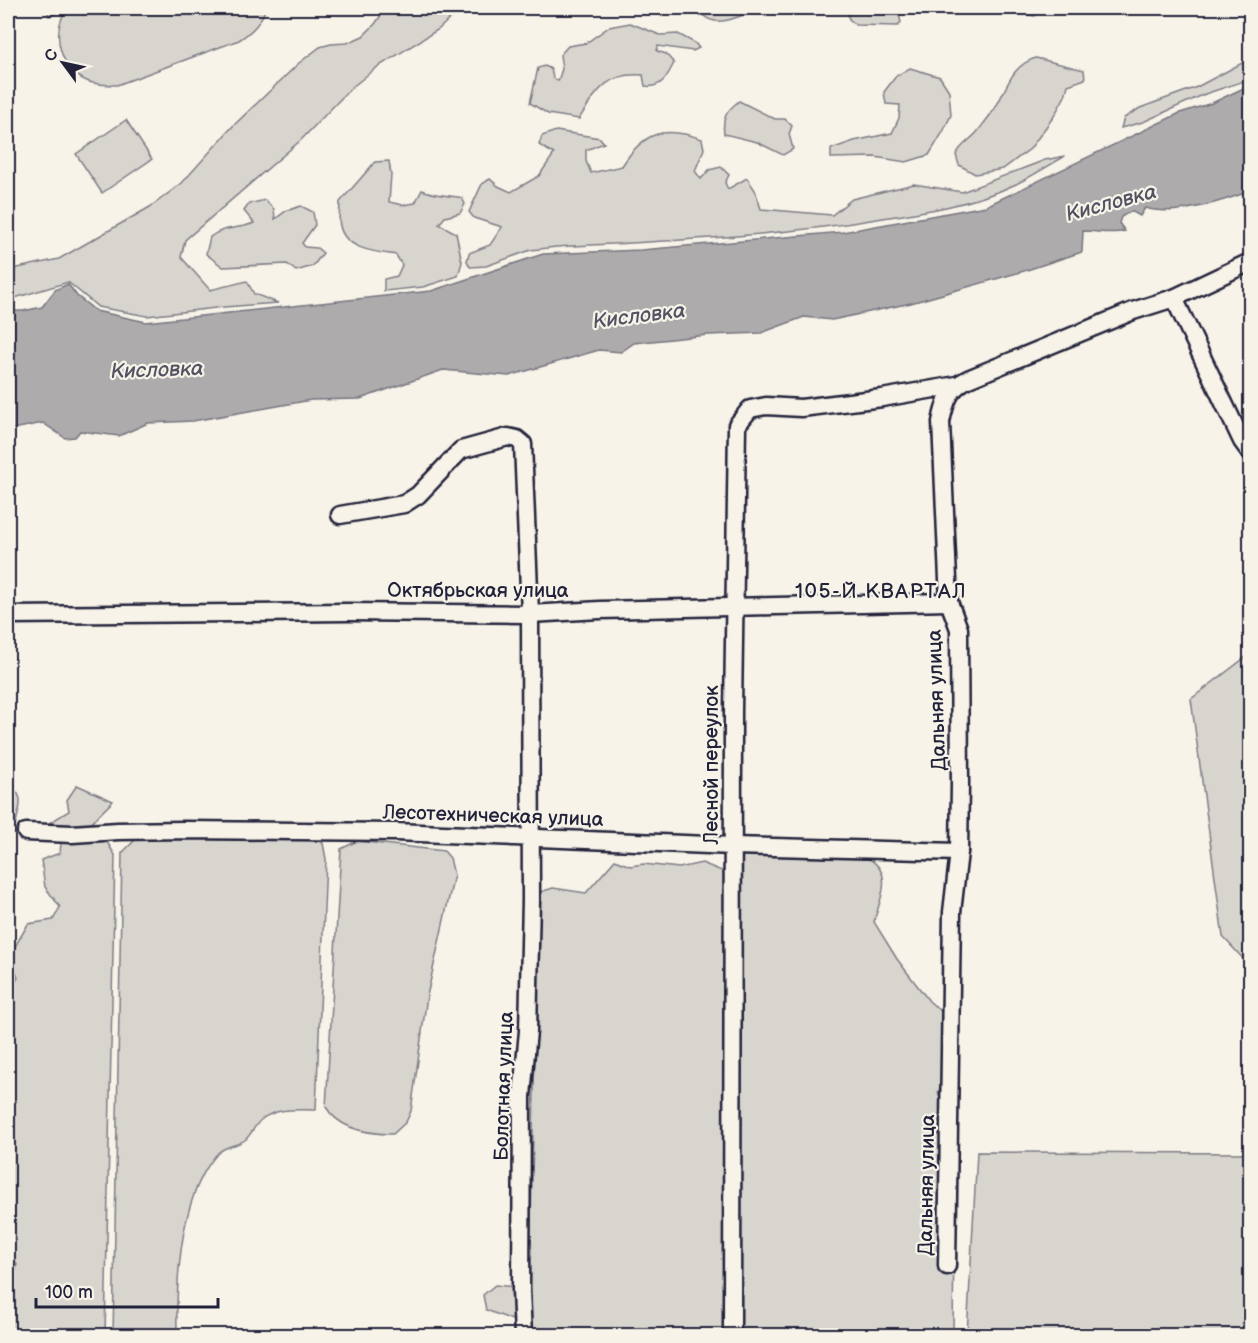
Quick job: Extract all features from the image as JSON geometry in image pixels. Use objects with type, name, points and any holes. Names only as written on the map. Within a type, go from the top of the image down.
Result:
[{"type":"street","points":[[957,385],[1133,311],[1174,298],[1251,262]]},
{"type":"street","points":[[1174,298],[1237,432],[1251,452]]},
{"type":"street","name":"Дальняя улица","points":[[947,1266],[952,912],[959,852],[959,628],[949,602],[941,422],[949,394],[957,385]]},
{"type":"street","name":"Лесной переулок","points":[[732,1335],[734,606],[737,425],[750,409],[766,405],[801,408],[957,385]]},
{"type":"street","name":"Болотная улица","points":[[340,515],[404,504],[418,495],[461,450],[508,437],[524,444],[530,614],[531,838],[528,1031],[522,1096],[521,1290],[523,1335]]},
{"type":"street","name":"Октябрьская улица","points":[[8,615],[348,612],[530,614],[734,606],[949,602]]},
{"type":"street","name":"Лесотехническая улица","points":[[26,832],[72,834],[162,831],[395,832],[733,846],[959,852]]},
{"type":"shaded area","points":[[47,8],[266,8],[256,26],[239,40],[117,85],[89,82],[71,70],[65,61],[59,41],[61,20],[66,10],[49,16]]},
{"type":"shaded area","points":[[386,8],[461,8],[439,29],[376,68],[351,88],[301,140],[185,240],[181,257],[210,290],[247,281],[254,294],[278,303],[147,316],[98,307],[68,282],[8,300],[8,270],[59,259],[150,207],[182,183],[232,127],[299,63],[320,47],[347,43],[363,36]]},
{"type":"shaded area","points":[[704,8],[760,8],[739,17],[716,21],[703,15]]},
{"type":"shaded area","points":[[846,8],[897,8],[901,22],[898,26],[856,25],[849,19]]},
{"type":"shaded area","points":[[975,8],[1036,8],[1035,16]]},
{"type":"shaded area","points":[[630,23],[660,35],[678,34],[695,43],[699,48],[693,51],[658,46],[657,51],[666,54],[674,63],[664,80],[656,85],[645,86],[643,75],[631,75],[612,80],[598,92],[579,119],[548,114],[530,103],[538,68],[545,66],[551,69],[553,78],[558,81],[562,69],[560,55],[568,46],[586,43],[609,27]]},
{"type":"shaded area","points":[[1036,58],[1084,70],[1085,79],[1068,85],[1054,116],[1030,149],[1003,169],[975,174],[959,165],[956,155],[958,151],[991,114],[1015,72],[1028,61]]},
{"type":"shaded area","points":[[1244,62],[1250,63],[1250,79],[1205,94],[1143,122],[1121,128],[1124,118],[1140,108],[1197,87]]},
{"type":"shaded area","points":[[910,68],[940,77],[949,91],[951,115],[929,155],[906,162],[875,157],[831,158],[831,149],[854,141],[892,133],[899,118],[900,105],[886,104],[884,92],[896,76]]},
{"type":"shaded area","points":[[739,101],[775,119],[785,119],[792,126],[789,134],[793,149],[783,155],[757,142],[724,134],[726,115]]},
{"type":"shaded area","points":[[126,120],[152,159],[102,193],[76,154]]},
{"type":"shaded area","points":[[556,131],[600,138],[604,143],[586,150],[586,161],[591,173],[622,166],[638,145],[656,134],[689,135],[702,139],[704,149],[695,171],[701,179],[709,170],[721,167],[729,175],[725,183],[728,189],[747,178],[755,190],[761,209],[832,215],[852,199],[914,184],[962,192],[1045,160],[1065,156],[998,192],[964,203],[929,210],[797,230],[531,250],[486,266],[470,267],[467,261],[469,253],[490,245],[502,227],[474,218],[469,212],[482,184],[490,179],[511,192],[539,176],[554,154],[539,145],[542,136]]},
{"type":"shaded area","points":[[389,161],[391,175],[389,202],[403,205],[415,203],[422,190],[462,198],[465,204],[460,213],[445,217],[439,224],[456,233],[462,262],[458,276],[423,287],[384,291],[384,279],[397,276],[402,265],[396,255],[380,253],[355,245],[343,234],[339,223],[340,202],[375,162]]},
{"type":"shaded area","points":[[265,200],[274,209],[275,219],[286,211],[301,206],[313,212],[315,225],[302,243],[305,247],[317,248],[323,253],[313,266],[296,271],[287,264],[223,267],[206,254],[210,237],[220,231],[254,223],[244,211],[249,204]]},
{"type":"shaded area","points":[[1246,657],[1250,659],[1250,966],[1223,937],[1191,699]]},
{"type":"shaded area","points":[[8,785],[17,793],[20,806],[16,823],[8,824]]},
{"type":"shaded area","points":[[77,785],[113,801],[88,826],[107,842],[115,855],[105,1335],[8,1335],[8,1311],[17,1264],[8,1255],[8,992],[18,978],[10,955],[28,924],[53,920],[60,907],[45,887],[41,860],[60,853],[61,843],[46,825],[69,811],[67,800]]},
{"type":"shaded area","points":[[141,834],[310,837],[323,843],[326,859],[316,1110],[288,1110],[268,1115],[260,1121],[245,1140],[220,1151],[204,1172],[187,1216],[182,1240],[177,1290],[177,1335],[113,1336],[122,853]]},
{"type":"shaded area","points":[[357,841],[444,851],[450,858],[454,875],[427,996],[411,1111],[406,1122],[393,1134],[355,1129],[339,1120],[326,1107],[341,849]]},
{"type":"shaded area","points":[[857,852],[877,865],[884,881],[874,922],[897,959],[929,1001],[950,1019],[952,1063],[938,1092],[945,1111],[955,1127],[953,1335],[738,1336],[741,854]]},
{"type":"shaded area","points":[[615,860],[630,866],[644,864],[679,868],[702,863],[722,871],[729,882],[728,1335],[513,1335],[515,1321],[486,1310],[483,1295],[495,1285],[515,1287],[530,1262],[537,893],[553,888],[586,893]]},
{"type":"shaded area","points":[[977,1152],[1250,1153],[1250,1335],[967,1335]]},
{"type":"water","name":"Кисловка","points":[[1250,85],[1250,191],[1198,207],[1170,211],[1145,208],[1140,216],[1131,211],[1121,217],[1119,223],[1125,231],[1110,233],[1083,231],[1082,252],[911,303],[832,320],[804,317],[761,333],[708,335],[634,343],[621,352],[599,350],[509,376],[443,370],[360,399],[311,400],[193,421],[148,423],[119,436],[80,431],[75,437],[65,438],[43,423],[8,430],[8,311],[42,307],[55,290],[68,284],[77,296],[96,311],[146,322],[431,291],[543,254],[641,250],[843,232],[986,206],[1180,113],[1212,103]]},
{"type":"district","name":"105-Й КВАРТАЛ","points":[[881,591]]}]
